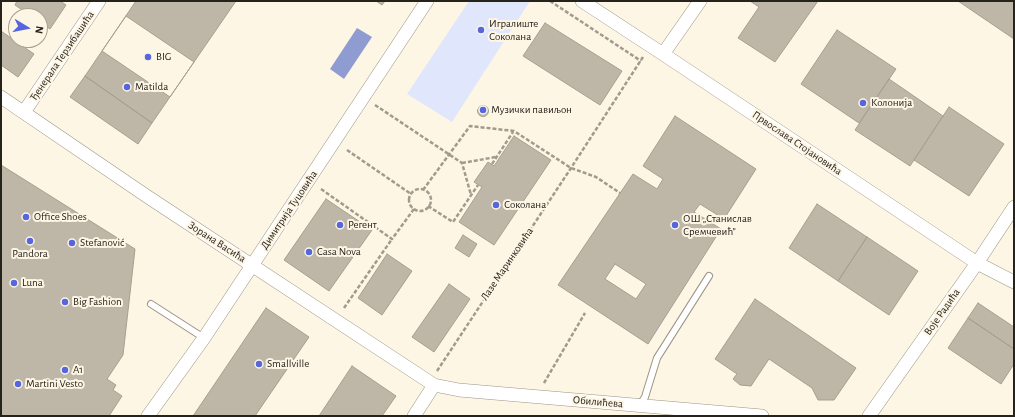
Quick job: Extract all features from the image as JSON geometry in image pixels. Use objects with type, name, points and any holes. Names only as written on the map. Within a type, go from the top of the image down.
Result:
[{"type":"street","name":"Ђенерала Терзибашића","points":[[24,112],[99,1]]},
{"type":"street","name":"Димитрија Туцовића","points":[[148,416],[204,338],[427,1]]},
{"type":"street","name":"Првослава Стојановића","points":[[582,1],[651,45],[977,263],[1014,282]]},
{"type":"street","points":[[664,54],[700,1]]},
{"type":"street","name":"Зорана Васића","points":[[1,97],[148,197],[432,384]]},
{"type":"street","name":"Воје Радића","points":[[869,416],[977,263],[1014,207]]},
{"type":"street","points":[[414,416],[432,384]]},
{"type":"street","name":"Обилићева","points":[[432,384],[459,390],[762,416]]},
{"type":"lane","points":[[639,406],[645,397],[657,358],[709,276]]},
{"type":"lane","points":[[151,304],[204,338]]},
{"type":"path","points":[[550,1],[640,61]]},
{"type":"path","name":"Лазе Маринковића","points":[[432,384],[651,45]]},
{"type":"path","points":[[363,98],[462,163],[471,195]]},
{"type":"path","points":[[423,190],[470,126],[514,131],[571,168],[596,177],[620,193]]},
{"type":"path","points":[[492,164],[514,131]]},
{"type":"path","points":[[347,150],[411,194]]},
{"type":"path","points":[[462,163],[496,157]]},
{"type":"path","points":[[428,206],[453,222],[478,185]]},
{"type":"path","points":[[321,189],[392,239]]},
{"type":"path","points":[[416,190],[423,190],[430,197],[430,201],[428,206],[420,211],[414,209],[410,204],[409,197],[416,190]]},
{"type":"path","points":[[335,320],[414,209]]},
{"type":"path","points":[[536,397],[585,313]]},
{"type":"shaded area","name":"Игралиште Соколана","points":[[469,1],[530,1],[452,122],[407,94]]},
{"type":"water","points":[[357,28],[372,37],[344,79],[330,69]]},
{"type":"building","points":[[17,1],[60,1],[66,5],[50,29],[48,28],[48,8],[19,8],[15,5]]},
{"type":"building","name":"BIG","points":[[136,1],[236,1],[152,123],[85,76]]},
{"type":"building","points":[[376,1],[385,1],[382,5]]},
{"type":"building","points":[[750,1],[818,1],[775,62],[738,38],[759,7]]},
{"type":"building","points":[[958,1],[1014,1],[1014,39]]},
{"type":"building","points":[[126,16],[194,62],[170,97],[102,51]]},
{"type":"building","points":[[545,23],[622,71],[600,105],[523,56]]},
{"type":"building","points":[[837,30],[896,69],[859,123],[801,84]]},
{"type":"building","points":[[1,31],[8,36],[8,48],[25,48],[34,54],[18,77],[1,65]]},
{"type":"building","points":[[85,76],[152,123],[138,144],[70,97]]},
{"type":"building","points":[[889,79],[943,116],[910,166],[855,130]]},
{"type":"building","name":"Музички павиљон","points":[[483,105],[487,107],[489,111],[487,115],[483,117],[479,115],[477,111],[479,107]]},
{"type":"building","points":[[949,107],[1004,144],[969,196],[914,160]]},
{"type":"building","points":[[675,116],[756,169],[724,219],[700,204],[694,212],[721,229],[648,344],[558,285],[633,174],[657,189],[663,179],[643,166]],"holes":[[[615,264],[646,284],[636,299],[605,279]]]},
{"type":"building","name":"Соколана","points":[[514,136],[551,160],[494,245],[459,222],[482,187],[474,182],[488,162],[494,166]]},
{"type":"building","name":"Big Fashion","points":[[1,165],[135,249],[123,355],[107,379],[116,385],[113,390],[122,396],[109,416],[1,416]]},
{"type":"building","points":[[326,199],[372,230],[329,291],[284,260]]},
{"type":"building","points":[[817,204],[867,237],[838,281],[789,248]]},
{"type":"building","points":[[463,235],[477,244],[469,257],[455,248]]},
{"type":"building","points":[[867,237],[918,271],[889,315],[838,281]]},
{"type":"building","points":[[387,254],[412,271],[382,315],[358,298]]},
{"type":"building","points":[[449,284],[470,299],[434,352],[412,337]]},
{"type":"building","points":[[755,299],[856,368],[834,400],[818,400],[812,388],[769,359],[751,386],[740,385],[733,379],[737,374],[715,359]]},
{"type":"building","points":[[978,303],[1014,327],[1014,349],[968,318]]},
{"type":"building","name":"Smallville","points":[[266,308],[309,337],[255,416],[193,416]]},
{"type":"building","points":[[968,318],[1014,349],[1014,364],[1001,384],[948,348]]},
{"type":"building","points":[[352,366],[396,396],[382,416],[319,416]]},
{"type":"place","name":"Игралиште Соколана","points":[[481,30]]},
{"type":"place","name":"BIG","points":[[148,57]]},
{"type":"place","name":"Matilda","points":[[127,87]]},
{"type":"place","name":"Колонија","points":[[863,103]]},
{"type":"place","name":"Музички павиљон","points":[[483,110]]},
{"type":"place","name":"Соколана","points":[[496,205]]},
{"type":"place","name":"Office Shoes","points":[[26,217]]},
{"type":"place","name":"Регент","points":[[340,225]]},
{"type":"place","name":"ОШ „Станислав Сремчевић”","points":[[675,225]]},
{"type":"place","name":"Pandora","points":[[30,241]]},
{"type":"place","name":"Stefanović","points":[[72,243]]},
{"type":"place","name":"Casa Nova","points":[[309,252]]},
{"type":"place","name":"Luna","points":[[14,283]]},
{"type":"place","name":"Big Fashion","points":[[65,302]]},
{"type":"place","name":"Smallville","points":[[259,364]]},
{"type":"place","name":"A1","points":[[65,370]]},
{"type":"place","name":"Martini Vesto","points":[[18,384]]}]
